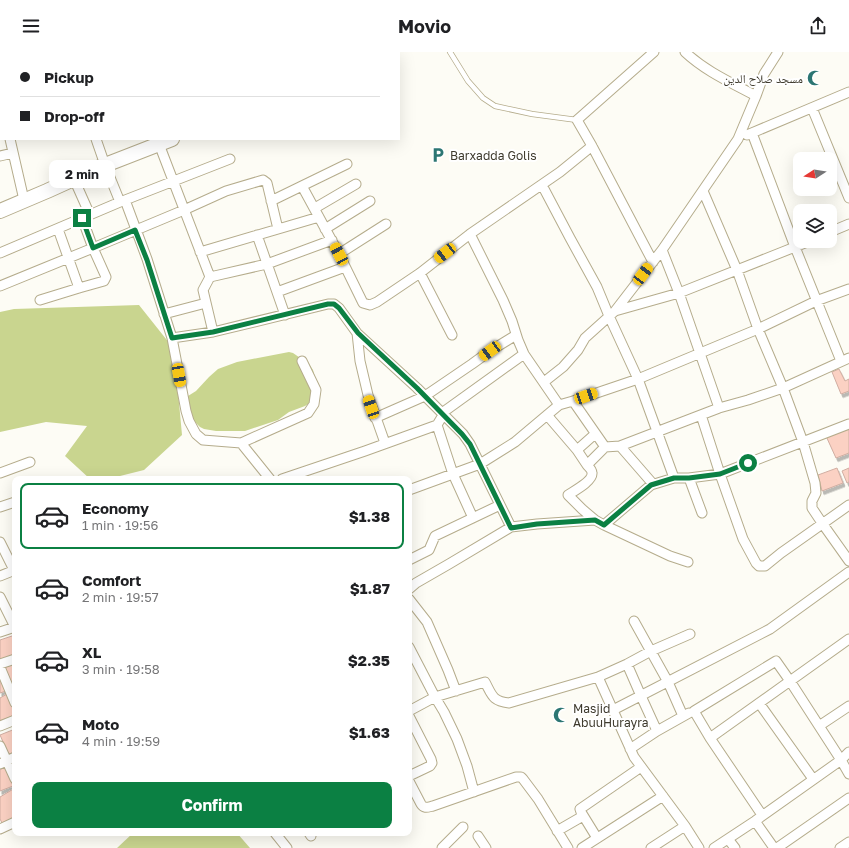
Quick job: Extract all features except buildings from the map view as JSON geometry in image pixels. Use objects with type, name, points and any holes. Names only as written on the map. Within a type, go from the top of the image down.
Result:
[{"type":"main road","points":[[0,211],[169,140]]},
{"type":"street","points":[[653,262],[592,146],[576,120],[654,52]]},
{"type":"street","points":[[685,52],[708,70],[756,96]]},
{"type":"street","points":[[544,382],[564,367],[578,350],[585,338],[612,314],[662,250],[738,139],[764,74],[778,52]]},
{"type":"street","points":[[738,139],[849,92]]},
{"type":"street","points":[[812,108],[849,198]]},
{"type":"street","points":[[752,133],[793,242]]},
{"type":"street","points":[[10,140],[24,200]]},
{"type":"street","points":[[96,140],[105,166],[135,230],[147,260],[172,338],[186,411],[189,421],[196,434],[203,440],[241,443],[308,413],[314,404],[316,390],[302,361]]},
{"type":"street","points":[[159,144],[210,277]]},
{"type":"street","points":[[302,186],[332,240],[363,303],[370,305],[377,302],[420,273],[470,234],[560,172],[592,146]]},
{"type":"street","points":[[0,156],[13,153]]},
{"type":"street","points":[[0,253],[122,201],[230,159]]},
{"type":"street","points":[[271,201],[347,164]]},
{"type":"street","points":[[40,300],[104,281],[106,277],[93,248],[86,216],[74,179]]},
{"type":"street","points":[[0,286],[184,210],[226,191],[263,180],[267,183],[278,229]]},
{"type":"street","points":[[315,208],[356,184]]},
{"type":"street","points":[[542,184],[612,314],[638,379],[674,478]]},
{"type":"street","points":[[703,191],[737,270],[758,329],[783,388],[803,442],[816,490],[811,504],[812,508],[849,561]]},
{"type":"street","points":[[326,229],[370,200]]},
{"type":"street","points":[[200,252],[319,217]]},
{"type":"street","points":[[339,254],[386,224]]},
{"type":"street","points":[[837,229],[849,224]]},
{"type":"street","points":[[58,229],[79,288]]},
{"type":"street","points":[[470,234],[503,300],[524,354],[560,405]]},
{"type":"street","points":[[257,235],[285,315]]},
{"type":"street","points":[[213,332],[203,290],[210,277],[267,264],[332,240]]},
{"type":"street","points":[[612,314],[679,293],[793,248]]},
{"type":"street","points":[[587,465],[605,447],[620,446],[719,408],[783,388],[845,360],[816,301],[795,248]]},
{"type":"street","points":[[662,250],[679,293],[719,408]]},
{"type":"street","points":[[277,292],[345,267]]},
{"type":"street","points":[[420,273],[452,335]]},
{"type":"street","points":[[412,489],[480,464],[515,442],[560,405],[638,379],[758,329],[816,301],[849,289]]},
{"type":"street","points":[[164,314],[206,303]]},
{"type":"street","points":[[172,338],[213,332],[328,304],[334,304],[339,308],[358,333],[425,396],[469,442],[511,528]]},
{"type":"street","points":[[358,333],[360,361],[368,395],[385,443]]},
{"type":"street","points":[[375,418],[425,396],[516,335]]},
{"type":"street","points":[[473,518],[453,474],[437,425],[442,414],[524,354]]},
{"type":"street","points":[[573,401],[605,447]]},
{"type":"street","points":[[547,415],[577,450],[592,472],[592,476],[586,483],[568,495],[595,520],[670,556],[688,562]]},
{"type":"street","points":[[701,415],[742,539],[759,566],[765,566],[822,523],[849,505]]},
{"type":"street","points":[[604,525],[653,484],[674,478],[689,478],[720,474],[849,424]]},
{"type":"street","points":[[291,476],[437,425]]},
{"type":"street","points":[[577,450],[595,434]]},
{"type":"street","points":[[241,443],[268,476]]},
{"type":"street","points":[[620,446],[653,484]]},
{"type":"street","points":[[0,474],[30,462]]},
{"type":"street","points":[[689,478],[702,513]]},
{"type":"street","points":[[0,507],[12,503]]},
{"type":"street","points":[[412,558],[429,550],[435,536],[500,506]]},
{"type":"street","points":[[412,587],[511,528],[537,524],[595,520]]},
{"type":"street","points":[[0,542],[12,565]]},
{"type":"street","points":[[0,576],[12,572]]},
{"type":"street","points":[[613,710],[770,629],[849,572]]},
{"type":"street","points":[[0,597],[12,621]]},
{"type":"street","points":[[412,603],[427,622],[456,690]]},
{"type":"street","points":[[634,621],[668,682],[683,716]]},
{"type":"street","points":[[0,632],[12,628]]},
{"type":"street","points":[[412,709],[435,697],[485,682],[495,699],[501,702],[509,703],[598,676],[690,634]]},
{"type":"street","points":[[710,738],[849,639]]},
{"type":"street","points":[[412,653],[444,712],[461,750],[474,792]]},
{"type":"street","points":[[12,660],[0,666],[12,695]]},
{"type":"street","points":[[630,748],[776,661],[849,774]]},
{"type":"street","points":[[627,664],[657,731]]},
{"type":"street","points":[[598,676],[634,757],[685,826],[699,848]]},
{"type":"street","points":[[759,704],[813,779]]},
{"type":"street","points":[[819,726],[849,706]]},
{"type":"street","points":[[694,711],[776,848],[849,798]]},
{"type":"street","points":[[0,726],[12,721]]},
{"type":"street","points":[[412,722],[432,763],[430,766],[412,775]]},
{"type":"street","points":[[0,746],[12,771]]},
{"type":"street","points":[[714,848],[841,760],[849,752]]},
{"type":"street","points":[[597,838],[580,809],[641,767]]},
{"type":"street","points":[[412,787],[421,804],[426,808],[516,776],[521,777],[538,799],[568,848]]},
{"type":"street","points":[[582,848],[663,796]]},
{"type":"street","points":[[558,831],[584,816]]},
{"type":"street","points":[[1,826],[12,823]]},
{"type":"street","points":[[651,848],[685,826]]},
{"type":"street","points":[[442,848],[463,827]]},
{"type":"street","points":[[277,836],[287,848]]},
{"type":"street","points":[[478,836],[486,848]]},
{"type":"street","points":[[728,839],[735,848]]},
{"type":"street","points":[[840,848],[849,842]]},
{"type":"lane","points":[[450,52],[468,81],[483,98],[495,106],[532,114],[576,120]]},
{"type":"green space","points":[[139,305],[174,349],[182,435],[144,470],[120,476],[87,476],[65,456],[87,426],[46,422],[0,432],[0,312],[14,309]]},
{"type":"green space","points":[[289,352],[293,353],[309,364],[313,370],[316,393],[314,400],[305,406],[289,412],[278,420],[245,431],[216,431],[204,429],[193,420],[188,396],[196,391],[218,369],[237,362]]},
{"type":"green space","points":[[130,836],[240,836],[250,848],[117,848]]},
{"type":"place","name":"مسجد صلاح الدين","points":[[815,78]]},
{"type":"place","name":"Barxadda Golis","points":[[438,155]]},
{"type":"place","name":"Masjid AbuuHurayra","points":[[561,715]]},
{"type":"route","points":[[82,218],[93,248],[135,230],[147,260],[172,338],[213,332],[328,304],[334,304],[339,308],[358,333],[417,388],[470,444],[511,528],[537,524],[595,520],[604,525],[651,485],[674,478],[689,478],[720,474],[748,463]]}]
